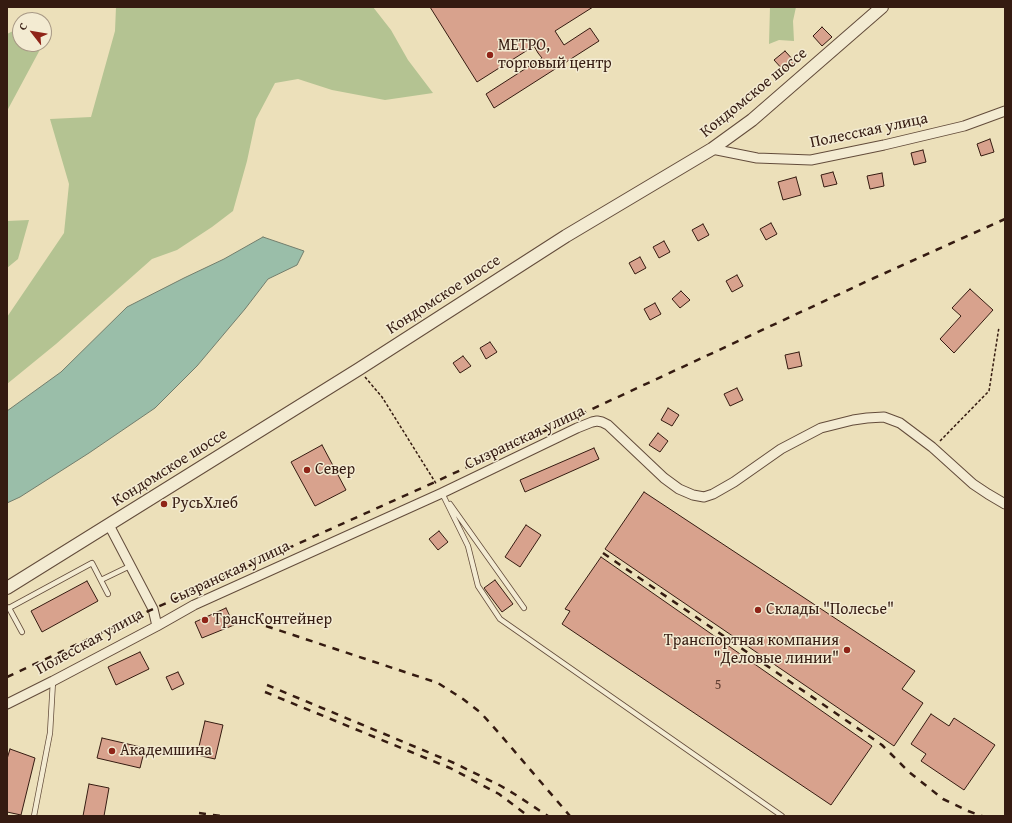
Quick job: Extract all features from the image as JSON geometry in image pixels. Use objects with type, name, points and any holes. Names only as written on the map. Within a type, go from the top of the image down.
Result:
[{"type":"street","name":"Кондомское шоссе","points":[[7,588],[359,369],[566,236],[712,149],[752,120],[882,7]]},
{"type":"street","name":"Полесская улица","points":[[712,149],[757,158],[810,160],[884,145],[964,126],[1005,111]]},
{"type":"street","name":"Сызранская улица","points":[[157,626],[194,605],[442,493],[577,428],[597,421],[608,425],[654,469],[674,485],[693,496],[704,497],[713,494],[734,482],[781,449],[821,428],[853,420],[884,417],[900,423],[932,447],[973,484],[1005,504]]},
{"type":"street","name":"Полесская улица","points":[[7,704],[157,626],[153,609],[109,525]]},
{"type":"lane","points":[[442,493],[524,608]]},
{"type":"lane","points":[[442,493],[468,546],[478,586],[500,619],[782,816]]},
{"type":"lane","points":[[22,632],[8,607],[92,563],[108,594]]},
{"type":"lane","points":[[101,580],[130,566]]},
{"type":"lane","points":[[34,816],[50,733],[53,681]]},
{"type":"path","points":[[932,447],[943,438],[989,391],[999,327]]},
{"type":"path","points":[[359,369],[382,397],[442,493]]},
{"type":"shaded area","points":[[116,7],[373,7],[391,30],[408,60],[433,93],[385,100],[332,90],[298,79],[275,83],[256,119],[247,161],[233,211],[177,250],[152,259],[56,344],[7,384],[7,317],[64,233],[69,184],[50,119],[91,117],[115,31]]},
{"type":"shaded area","points":[[770,7],[796,7],[793,21],[794,41],[779,40],[769,44]]},
{"type":"shaded area","points":[[12,32],[12,52],[39,52],[7,111],[7,34]]},
{"type":"shaded area","points":[[29,220],[18,259],[7,268],[7,221]]},
{"type":"shaded area","points":[[263,237],[304,251],[297,265],[268,279],[197,366],[155,408],[89,453],[20,497],[7,503],[7,411],[61,372],[127,307],[224,259]]},
{"type":"building","name":"МЕТРО, торговый центр","points":[[430,7],[593,7],[555,31],[564,45],[590,28],[599,41],[494,108],[486,94],[542,58],[534,46],[477,82]]},
{"type":"building","points":[[822,27],[832,37],[822,46],[813,36]]},
{"type":"building","points":[[785,51],[795,62],[784,71],[774,60]]},
{"type":"building","points":[[990,139],[994,152],[981,156],[977,144]]},
{"type":"building","points":[[923,150],[926,162],[914,165],[911,153]]},
{"type":"building","points":[[833,172],[837,184],[824,187],[821,175]]},
{"type":"building","points":[[882,173],[884,186],[870,189],[867,176]]},
{"type":"building","points":[[796,177],[801,195],[783,200],[778,182]]},
{"type":"building","points":[[771,223],[777,234],[766,240],[760,229]]},
{"type":"building","points":[[703,224],[709,235],[698,241],[692,230]]},
{"type":"building","points":[[664,241],[670,252],[659,258],[653,247]]},
{"type":"building","points":[[640,257],[646,268],[635,274],[629,263]]},
{"type":"building","points":[[737,275],[743,286],[732,292],[726,281]]},
{"type":"building","points":[[970,289],[993,310],[954,353],[940,339],[961,316],[952,308]]},
{"type":"building","points":[[681,291],[690,300],[680,308],[672,299]]},
{"type":"building","points":[[655,303],[661,314],[650,320],[644,309]]},
{"type":"building","points":[[490,342],[497,352],[486,359],[480,348]]},
{"type":"building","points":[[799,352],[802,366],[788,369],[785,355]]},
{"type":"building","points":[[463,356],[471,366],[460,373],[453,363]]},
{"type":"building","points":[[737,388],[743,400],[730,406],[724,394]]},
{"type":"building","points":[[668,408],[679,415],[672,426],[661,420]]},
{"type":"building","points":[[658,433],[668,441],[660,452],[649,445]]},
{"type":"building","points":[[322,445],[346,490],[315,506],[291,462]]},
{"type":"building","points":[[594,448],[599,459],[525,492],[520,480]]},
{"type":"building","name":"Склады \"Полесье\"","points":[[644,492],[915,671],[902,689],[923,703],[894,746],[605,549]]},
{"type":"building","points":[[526,525],[541,535],[520,567],[505,557]]},
{"type":"building","points":[[439,531],[448,542],[438,550],[429,539]]},
{"type":"building","name":"Склады \"Полесье\"","points":[[601,557],[872,746],[831,805],[562,624],[570,611],[565,609]]},
{"type":"building","points":[[495,580],[513,604],[502,612],[484,588]]},
{"type":"building","points":[[87,581],[98,601],[42,632],[31,611]]},
{"type":"building","points":[[226,608],[234,625],[202,638],[195,622]]},
{"type":"building","points":[[140,652],[149,669],[116,685],[108,667]]},
{"type":"building","points":[[178,672],[184,684],[172,690],[166,677]]},
{"type":"building","points":[[931,714],[949,726],[954,718],[995,745],[964,790],[921,761],[926,754],[911,744]]},
{"type":"building","points":[[205,721],[223,725],[215,759],[197,755]]},
{"type":"building","points":[[102,738],[145,748],[140,768],[97,758]]},
{"type":"building","points":[[10,749],[35,758],[21,815],[7,812],[7,759]]},
{"type":"building","points":[[89,784],[109,788],[104,816],[83,816]]},
{"type":"railway","points":[[7,677],[153,609],[435,482],[874,278],[1005,219]]},
{"type":"railway","points":[[603,553],[882,745],[909,772],[943,799],[982,816]]},
{"type":"railway","points":[[266,626],[438,683],[481,713],[570,816]]},
{"type":"railway","points":[[267,685],[454,763],[501,786],[548,816]]},
{"type":"railway","points":[[265,692],[450,768],[499,794],[528,816]]},
{"type":"railway","points":[[199,813],[221,816]]},
{"type":"place","name":"МЕТРО, торговый центр","points":[[490,55]]},
{"type":"place","name":"Север","points":[[307,470]]},
{"type":"place","name":"РусьХлеб","points":[[164,504]]},
{"type":"place","name":"Склады \"Полесье\"","points":[[758,610]]},
{"type":"place","name":"ТрансКонтейнер","points":[[205,620]]},
{"type":"place","name":"Транспортная компания \"Деловые линии\"","points":[[847,650]]},
{"type":"place","name":"Академшина","points":[[112,751]]}]
